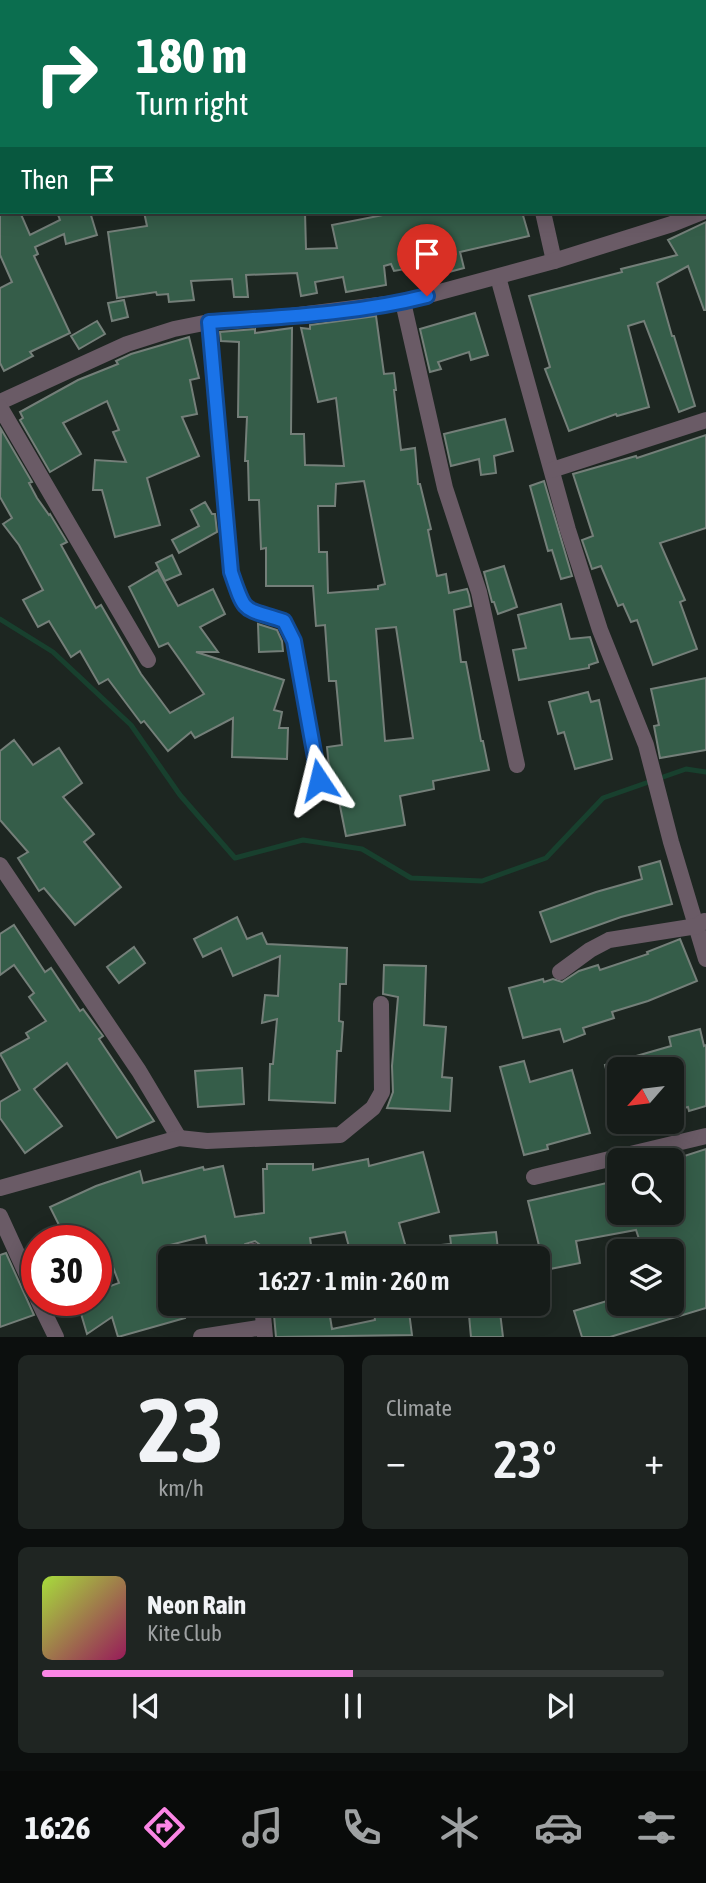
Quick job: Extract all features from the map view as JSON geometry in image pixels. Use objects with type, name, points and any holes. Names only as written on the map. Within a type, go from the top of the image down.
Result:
[{"type":"street","points":[[543,214],[554,261]]},
{"type":"street","points":[[148,660],[0,404],[127,344],[174,329],[209,322],[291,316],[403,302],[554,261],[697,214]]},
{"type":"street","points":[[498,276],[600,631],[646,745],[670,842],[702,923],[706,959]]},
{"type":"street","points":[[403,302],[446,488],[479,592],[517,765]]},
{"type":"street","points":[[209,322],[231,572],[241,603],[249,612],[284,621],[294,641],[319,780]]},
{"type":"street","points":[[552,470],[706,420]]},
{"type":"street","points":[[0,865],[139,1071],[179,1138]]},
{"type":"street","points":[[560,972],[609,940],[702,923]]},
{"type":"street","points":[[0,1188],[179,1138],[207,1141],[340,1135],[373,1108],[382,1092],[381,1004]]},
{"type":"street","points":[[534,1177],[706,1136]]},
{"type":"street","points":[[0,1216],[21,1261]]},
{"type":"street","points":[[46,1316],[56,1337]]},
{"type":"street","points":[[201,1337],[265,1332]]},
{"type":"building","points":[[0,214],[21,214],[30,235],[60,220],[58,214],[91,214],[97,235],[66,244],[64,234],[35,247],[38,254],[34,256],[70,333],[30,352],[33,356],[4,371],[0,363],[0,288],[12,282],[0,255]]},
{"type":"building","points":[[144,214],[305,214],[306,249],[337,248],[332,225],[388,214],[523,214],[529,236],[460,252],[464,268],[449,272],[446,262],[394,271],[391,264],[384,266],[386,285],[346,292],[343,277],[315,282],[317,293],[301,296],[297,273],[246,275],[248,297],[234,297],[232,279],[191,281],[194,300],[169,302],[168,294],[157,295],[156,292],[117,298],[108,232],[147,226]]},
{"type":"building","points":[[706,222],[706,310],[688,266],[657,283],[695,406],[679,412],[644,321],[628,326],[649,407],[617,416],[616,414],[569,431],[545,369],[550,367],[529,296],[677,255],[668,240]]},
{"type":"building","points":[[124,300],[128,317],[112,321],[108,303]]},
{"type":"building","points":[[475,313],[488,355],[471,360],[469,352],[438,362],[441,369],[430,372],[420,329]]},
{"type":"building","points":[[376,316],[384,374],[394,373],[401,450],[415,448],[418,484],[431,529],[428,530],[437,576],[446,574],[449,593],[467,589],[469,595],[471,606],[454,610],[461,662],[466,662],[489,770],[433,781],[434,789],[400,796],[405,825],[346,836],[334,776],[330,777],[327,747],[342,745],[336,681],[329,681],[325,625],[316,626],[313,586],[266,586],[266,548],[261,549],[259,500],[249,500],[248,461],[245,461],[247,417],[238,417],[239,342],[221,341],[220,332],[255,329],[255,333],[292,328],[291,434],[304,434],[305,465],[344,466],[336,398],[318,402],[301,328],[310,329],[310,325]],"holes":[[[364,481],[385,584],[378,586],[378,589],[328,593],[327,552],[319,552],[318,506],[335,506],[336,484]],[[396,627],[413,738],[385,741],[376,629]]]},
{"type":"building","points":[[97,321],[105,334],[79,349],[71,336]]},
{"type":"building","points":[[189,337],[199,378],[190,380],[197,414],[182,417],[199,456],[147,478],[160,525],[115,537],[102,490],[93,490],[95,460],[126,462],[113,432],[119,430],[107,401],[63,423],[81,454],[50,472],[20,420],[23,418],[20,412],[78,380],[118,364],[116,361],[131,354]]},
{"type":"building","points":[[505,419],[513,451],[494,456],[496,473],[481,475],[479,459],[451,466],[444,434]]},
{"type":"building","points":[[1,429],[32,482],[29,483],[37,498],[67,542],[61,545],[96,608],[101,605],[141,674],[170,713],[204,694],[168,643],[159,647],[129,587],[158,570],[178,606],[213,589],[225,614],[200,627],[218,652],[196,652],[284,680],[274,710],[282,712],[279,728],[288,728],[287,759],[232,757],[233,718],[195,738],[191,732],[168,751],[144,721],[141,723],[108,679],[99,684],[80,651],[71,657],[49,621],[38,627],[23,600],[43,590],[19,545],[3,524],[12,518],[0,497]]},
{"type":"building","points":[[706,435],[706,528],[660,543],[685,600],[680,602],[697,649],[653,665],[637,620],[631,622],[623,604],[618,606],[601,566],[592,569],[582,540],[593,536],[573,474],[636,456],[637,458]]},
{"type":"building","points":[[544,481],[572,576],[561,579],[552,550],[548,551],[530,486]]},
{"type":"building","points":[[205,502],[212,514],[215,514],[217,532],[179,553],[172,540],[199,526],[191,510]]},
{"type":"building","points":[[172,555],[181,574],[165,581],[156,563]]},
{"type":"building","points":[[504,566],[517,607],[498,614],[484,572]]},
{"type":"building","points":[[561,604],[570,639],[590,637],[598,662],[589,665],[589,668],[519,680],[513,650],[526,648],[518,615]]},
{"type":"building","points":[[258,624],[277,630],[283,651],[259,652]]},
{"type":"building","points":[[706,678],[706,750],[660,758],[654,726],[659,725],[651,689]]},
{"type":"building","points":[[588,692],[591,702],[599,700],[612,759],[575,769],[564,732],[558,734],[549,702]]},
{"type":"building","points":[[14,740],[33,765],[59,748],[82,783],[63,797],[94,834],[84,842],[121,887],[75,925],[44,888],[39,891],[18,858],[28,852],[0,820],[0,751]]},
{"type":"building","points":[[660,861],[672,904],[621,917],[551,942],[540,912],[642,879],[639,867]]},
{"type":"building","points":[[237,917],[247,939],[262,933],[267,944],[347,948],[346,984],[340,984],[339,1021],[343,1022],[341,1051],[337,1051],[335,1103],[269,1100],[270,1064],[273,1064],[277,1019],[262,1023],[265,995],[278,996],[280,956],[233,976],[221,948],[203,957],[194,939]]},
{"type":"building","points":[[14,925],[45,972],[51,968],[80,1011],[83,1009],[103,1036],[99,1039],[154,1121],[117,1138],[67,1063],[34,1089],[62,1126],[25,1153],[0,1118],[0,1102],[20,1090],[0,1054],[29,1038],[26,1033],[46,1021],[29,997],[34,993],[14,965],[0,975],[0,934]]},
{"type":"building","points":[[680,939],[697,981],[612,1012],[614,1018],[583,1028],[585,1034],[564,1042],[560,1029],[523,1038],[509,988],[543,979],[544,982],[553,979],[562,982],[579,971],[598,965],[600,970],[648,954],[647,952]]},
{"type":"building","points":[[134,947],[145,963],[119,983],[107,967]]},
{"type":"building","points":[[384,965],[426,966],[424,1025],[446,1027],[442,1077],[452,1078],[450,1111],[387,1108],[393,1092],[392,1066],[398,997],[383,994]]},
{"type":"building","points":[[700,1029],[704,1046],[706,1045],[706,1106],[689,1111],[688,1107],[684,1108],[684,1057],[633,1057],[671,1046],[669,1037]]},
{"type":"building","points":[[524,1061],[530,1082],[572,1070],[590,1133],[547,1145],[548,1149],[524,1155],[500,1067]]},
{"type":"building","points":[[242,1068],[244,1104],[198,1107],[195,1071]]},
{"type":"building","points":[[706,1149],[706,1308],[684,1315],[684,1239],[639,1239],[636,1230],[576,1241],[580,1263],[550,1269],[550,1246],[539,1246],[528,1201],[607,1183],[607,1225],[684,1225],[684,1156]]},
{"type":"building","points":[[423,1152],[439,1212],[399,1223],[406,1246],[349,1246],[345,1232],[310,1238],[311,1246],[262,1246],[255,1241],[244,1246],[207,1246],[205,1236],[170,1246],[158,1246],[158,1316],[185,1318],[118,1337],[112,1317],[87,1334],[82,1316],[112,1316],[112,1285],[119,1283],[112,1264],[112,1225],[59,1225],[50,1207],[96,1186],[140,1171],[143,1183],[203,1167],[204,1170],[223,1166],[235,1217],[264,1213],[263,1169],[267,1169],[267,1164],[313,1164],[313,1170],[368,1159],[369,1166]]},
{"type":"building","points":[[496,1232],[498,1246],[432,1246],[451,1244],[450,1236]]},
{"type":"building","points":[[6,1253],[21,1286],[21,1316],[31,1316],[0,1327],[0,1255]]},
{"type":"building","points":[[607,1301],[607,1316],[680,1316],[610,1337],[582,1337],[574,1311]]},
{"type":"building","points":[[274,1316],[330,1316],[332,1329],[375,1320],[374,1316],[410,1316],[412,1335],[276,1337]]},
{"type":"building","points":[[469,1316],[500,1316],[503,1337],[471,1337]]},
{"type":"waterway","points":[[0,619],[53,652],[131,725],[180,795],[235,858],[303,840],[362,849],[411,878],[482,881],[546,858],[603,798],[686,769],[706,772]]},
{"type":"route","points":[[319,780],[294,641],[284,621],[249,612],[241,603],[231,572],[209,322],[291,316],[403,302],[427,296]]}]
